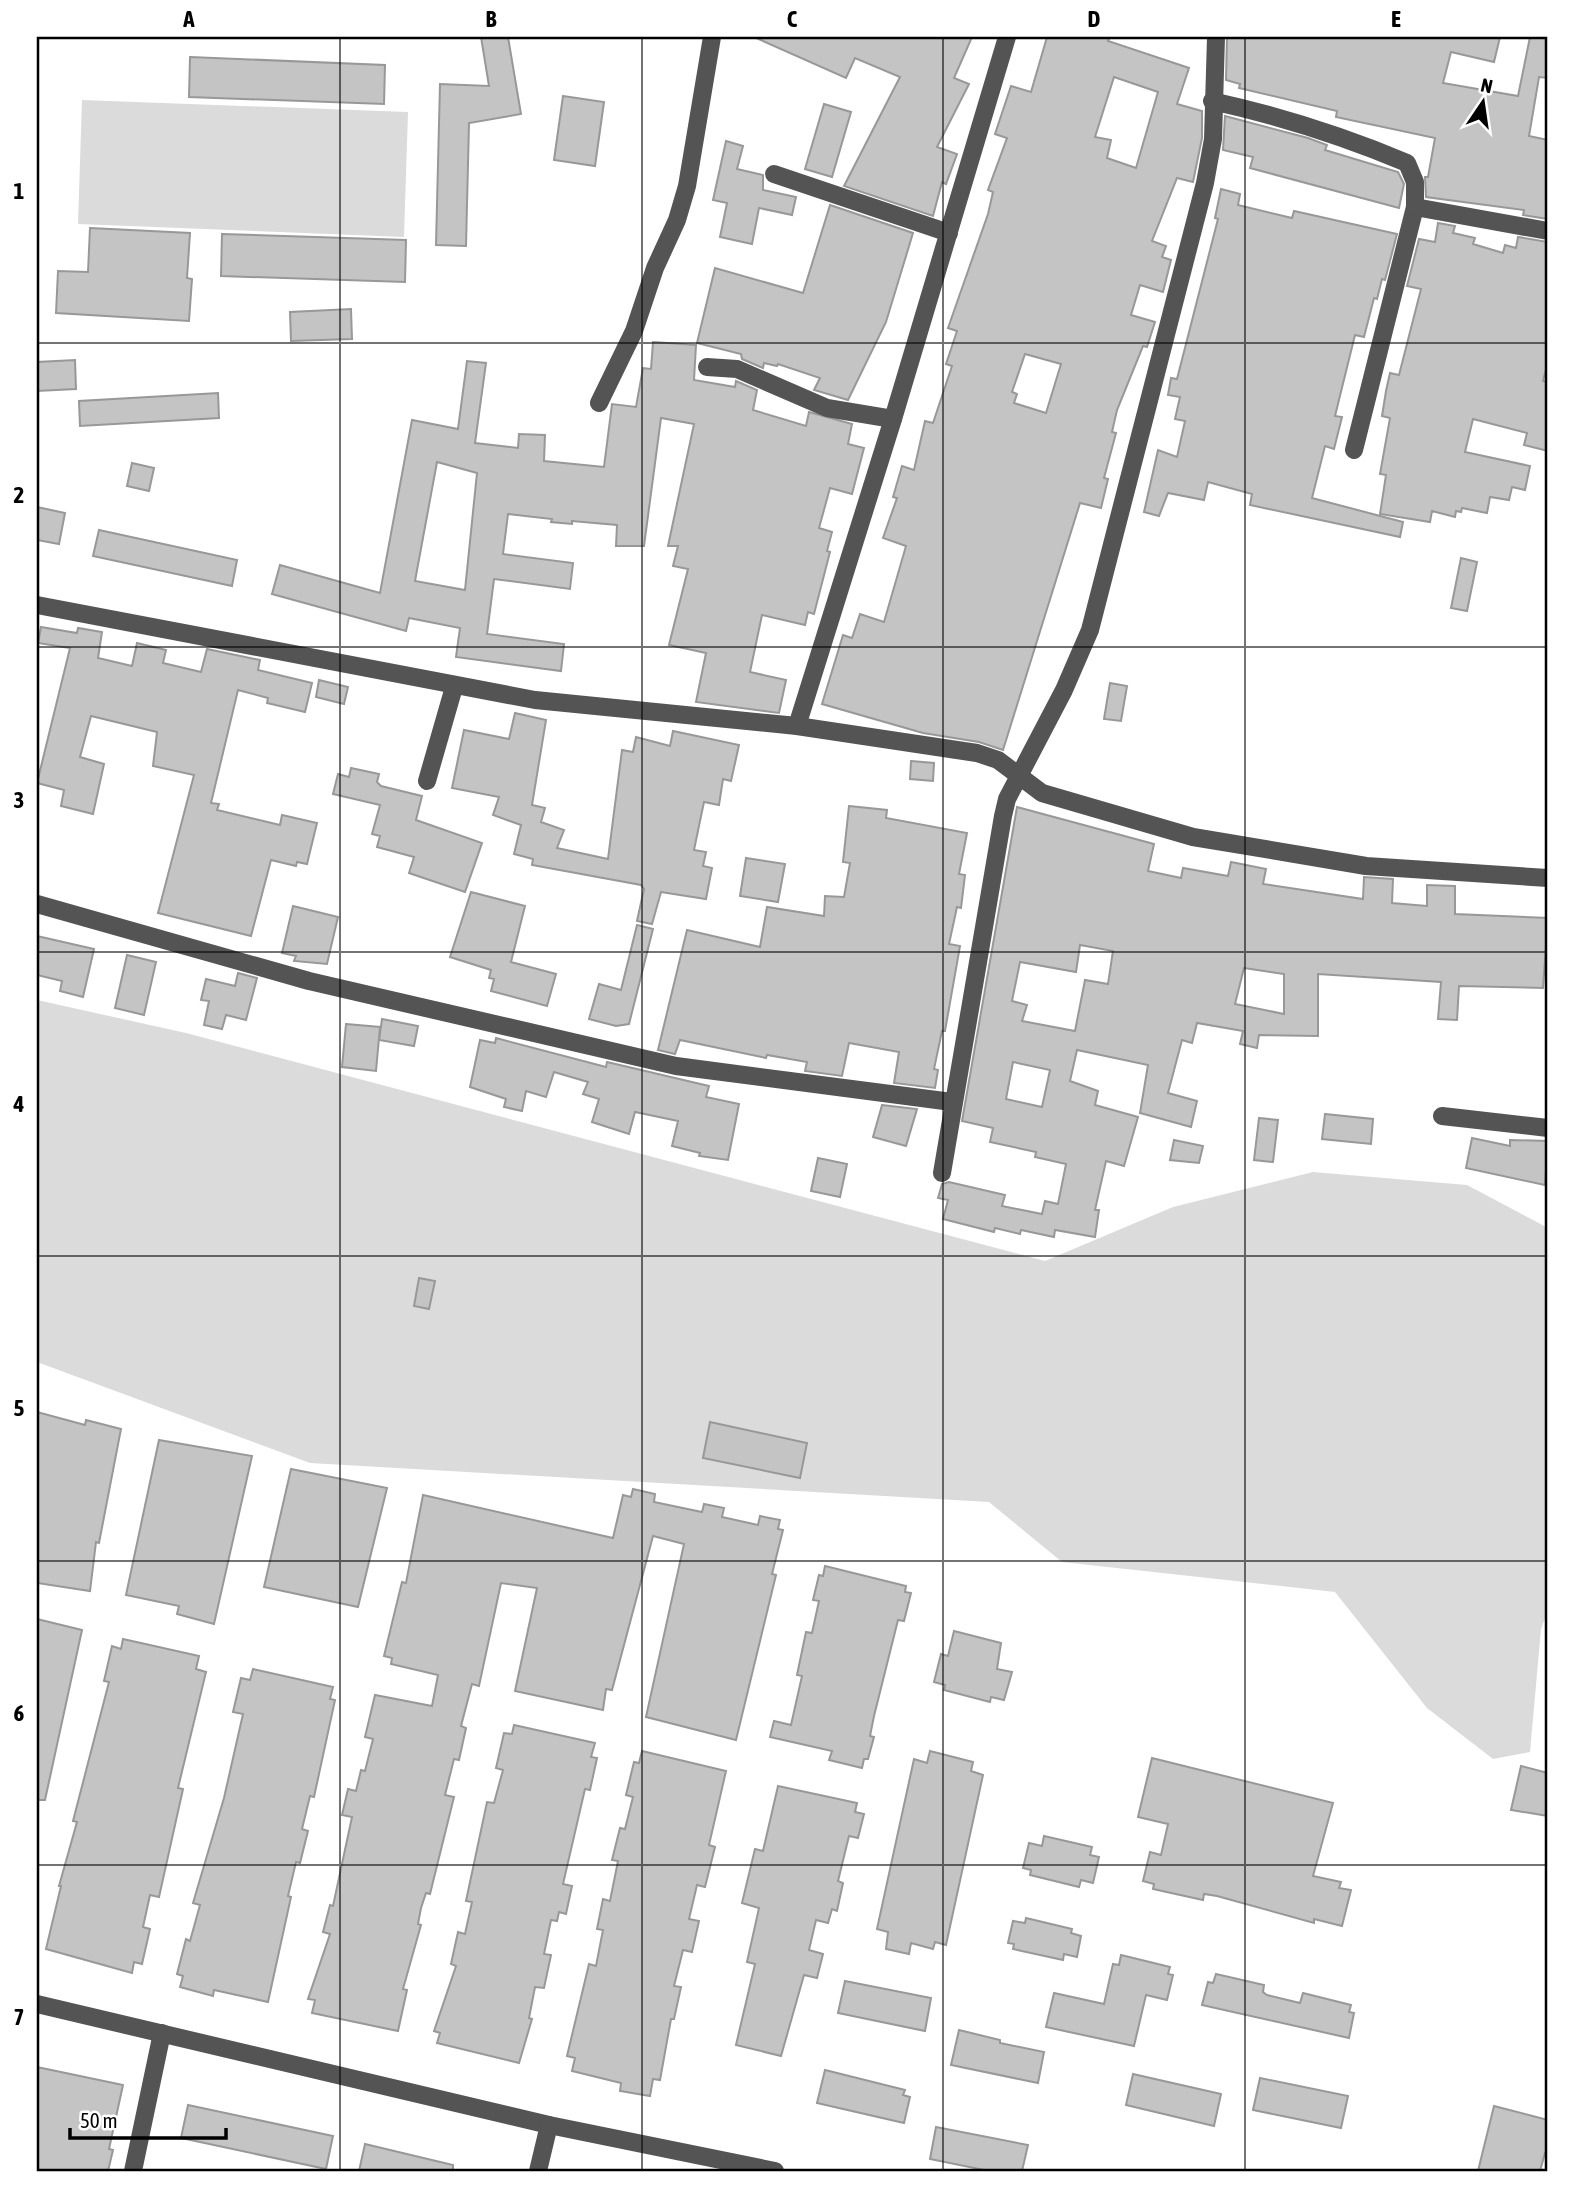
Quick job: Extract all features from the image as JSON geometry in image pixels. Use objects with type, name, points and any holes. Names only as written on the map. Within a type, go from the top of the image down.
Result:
[{"type":"street","points":[[599,403],[634,331],[655,268],[677,220],[687,186],[712,37]]},
{"type":"street","points":[[797,726],[950,233],[1007,37]]},
{"type":"street","points":[[942,1173],[952,1102],[1007,799],[1064,690],[1090,630],[1196,222],[1213,139],[1212,101],[1216,37]]},
{"type":"street","points":[[1212,101],[1321,128],[1407,163],[1415,182],[1415,207],[1354,450]]},
{"type":"street","points":[[774,174],[950,233]]},
{"type":"street","points":[[1415,207],[1548,231]]},
{"type":"street","points":[[707,367],[737,369],[827,408],[893,419]]},
{"type":"street","points":[[37,605],[454,687],[535,700],[797,726],[977,753],[998,760],[1042,793],[1193,837],[1366,866],[1548,877]]},
{"type":"street","points":[[427,781],[454,687]]},
{"type":"street","points":[[37,904],[309,981],[676,1066],[952,1102]]},
{"type":"street","points":[[1442,1116],[1548,1128]]},
{"type":"street","points":[[37,2004],[549,2125],[775,2171]]},
{"type":"street","points":[[133,2171],[162,2032]]},
{"type":"street","points":[[538,2171],[549,2125]]},
{"type":"shaded area","points":[[82,100],[408,112],[404,237],[78,224]]},
{"type":"shaded area","points":[[37,1000],[186,1033],[1045,1261],[1173,1207],[1313,1172],[1467,1185],[1548,1228],[1548,1611],[1541,1629],[1530,1752],[1493,1759],[1427,1708],[1335,1592],[1062,1562],[989,1502],[310,1463],[37,1362]]},
{"type":"building","points":[[481,37],[508,37],[521,114],[469,123],[466,246],[436,245],[440,84],[489,86]]},
{"type":"building","points":[[754,37],[972,37],[954,78],[969,84],[937,147],[957,154],[946,184],[942,182],[933,216],[844,186],[900,77],[855,58],[846,78]]},
{"type":"building","points":[[1047,37],[1110,37],[1108,41],[1189,68],[1177,104],[1202,111],[1202,138],[1193,182],[1177,178],[1152,241],[1166,246],[1162,257],[1171,260],[1163,292],[1140,285],[1131,315],[1155,322],[1147,347],[1143,346],[1117,410],[1112,432],[1116,433],[1104,478],[1108,479],[1101,508],[1080,503],[1003,750],[979,742],[923,733],[822,704],[843,635],[852,638],[860,614],[884,622],[906,546],[883,538],[897,498],[893,497],[902,466],[914,470],[925,421],[933,423],[952,366],[946,364],[957,331],[948,328],[988,214],[993,192],[988,190],[1007,138],[995,134],[1011,86],[1031,92]],"holes":[[[1114,77],[1158,92],[1136,168],[1107,158],[1111,140],[1095,137]],[[1025,354],[1061,364],[1046,413],[1014,403],[1017,394],[1012,392]]]},
{"type":"building","points":[[1227,37],[1500,37],[1494,62],[1451,52],[1443,83],[1518,96],[1530,37],[1548,37],[1548,78],[1539,77],[1529,136],[1548,140],[1548,219],[1523,215],[1524,210],[1426,197],[1425,177],[1428,177],[1435,138],[1336,117],[1337,111],[1239,88],[1240,84],[1226,80]]},
{"type":"building","points":[[190,57],[385,65],[384,104],[189,97]]},
{"type":"building","points":[[563,96],[604,102],[595,166],[554,160]]},
{"type":"building","points":[[824,104],[851,112],[832,177],[805,169]]},
{"type":"building","points":[[1225,116],[1308,138],[1327,145],[1325,150],[1398,172],[1404,184],[1399,208],[1250,168],[1253,157],[1223,150]]},
{"type":"building","points":[[726,141],[743,146],[737,169],[763,175],[763,190],[796,197],[792,215],[759,208],[752,244],[720,237],[727,203],[713,200]]},
{"type":"building","points":[[1221,189],[1240,194],[1238,205],[1292,218],[1294,211],[1397,234],[1385,280],[1382,279],[1377,299],[1374,298],[1364,337],[1355,335],[1335,416],[1342,417],[1334,449],[1325,446],[1312,498],[1403,522],[1400,537],[1250,505],[1252,494],[1208,482],[1204,500],[1168,493],[1159,516],[1144,512],[1158,450],[1177,457],[1185,421],[1175,419],[1180,397],[1168,395],[1171,378],[1177,379],[1218,219],[1215,218]]},
{"type":"building","points":[[830,205],[913,233],[886,322],[848,400],[814,390],[820,378],[778,364],[764,363],[763,368],[742,359],[741,354],[697,343],[715,268],[803,293]]},
{"type":"building","points":[[1438,223],[1455,226],[1453,233],[1475,238],[1473,244],[1503,253],[1505,245],[1516,248],[1518,237],[1548,242],[1548,362],[1543,381],[1548,382],[1548,451],[1524,445],[1527,433],[1473,419],[1465,452],[1530,466],[1525,490],[1512,487],[1509,500],[1490,497],[1487,513],[1462,508],[1461,512],[1456,511],[1455,517],[1432,511],[1430,522],[1380,514],[1386,475],[1380,474],[1390,418],[1382,416],[1386,391],[1390,373],[1399,375],[1421,289],[1407,286],[1419,239],[1435,242]]},
{"type":"building","points":[[90,228],[190,233],[187,278],[192,279],[189,321],[56,313],[58,271],[88,272]]},
{"type":"building","points":[[222,234],[406,240],[405,282],[221,276]]},
{"type":"building","points":[[351,309],[352,339],[291,341],[290,312]]},
{"type":"building","points":[[653,342],[696,345],[694,380],[735,387],[736,381],[757,390],[753,410],[806,426],[809,412],[852,424],[848,444],[864,448],[852,494],[830,488],[819,528],[832,532],[827,551],[830,552],[814,614],[808,612],[805,625],[762,615],[750,672],[786,680],[779,713],[696,702],[706,653],[669,645],[688,569],[673,566],[678,546],[668,546],[694,424],[661,418],[644,546],[616,546],[617,525],[551,522],[552,519],[508,514],[503,554],[573,563],[570,589],[494,579],[487,634],[564,644],[561,671],[456,657],[460,628],[409,618],[406,631],[272,594],[280,565],[380,593],[412,420],[458,429],[467,361],[486,363],[475,443],[518,448],[519,434],[545,435],[544,461],[604,467],[612,404],[636,407],[643,368],[651,369]],"holes":[[[437,462],[477,473],[465,590],[415,581]]]},
{"type":"building","points":[[75,360],[76,389],[37,391],[37,362]]},
{"type":"building","points":[[218,393],[219,418],[80,426],[79,401]]},
{"type":"building","points":[[132,463],[154,468],[149,491],[127,486]]},
{"type":"building","points":[[37,507],[65,513],[59,544],[37,540]]},
{"type":"building","points":[[99,530],[237,560],[232,586],[93,556]]},
{"type":"building","points":[[1461,558],[1477,562],[1467,611],[1451,608]]},
{"type":"building","points":[[41,627],[77,633],[78,628],[102,632],[98,658],[132,666],[137,643],[166,650],[163,663],[201,672],[207,649],[260,660],[258,670],[312,683],[305,712],[267,703],[268,698],[238,690],[211,803],[219,804],[217,810],[280,825],[282,815],[317,823],[307,864],[297,862],[296,866],[271,860],[251,936],[158,913],[194,775],[153,766],[157,732],[91,716],[80,757],[104,764],[93,814],[61,806],[64,790],[37,783],[70,648],[38,643]]},
{"type":"building","points":[[319,680],[348,687],[344,704],[316,697]]},
{"type":"building","points":[[1110,683],[1127,686],[1121,721],[1104,719]]},
{"type":"building","points":[[515,713],[546,720],[532,805],[545,808],[541,822],[564,830],[557,848],[608,859],[622,750],[633,752],[636,737],[670,746],[673,731],[739,745],[731,781],[723,779],[719,805],[704,802],[694,850],[706,852],[703,866],[712,868],[706,899],[661,892],[652,924],[637,921],[644,889],[641,885],[532,865],[533,859],[514,854],[521,825],[493,815],[499,797],[452,788],[464,730],[509,739]]},
{"type":"building","points":[[911,761],[934,763],[933,781],[910,779]]},
{"type":"building","points":[[351,768],[379,774],[377,782],[381,786],[422,796],[416,820],[482,843],[465,892],[409,873],[414,857],[377,847],[380,836],[372,834],[380,805],[333,794],[338,774],[349,777]]},
{"type":"building","points":[[849,806],[887,810],[886,818],[967,833],[959,874],[965,875],[961,908],[957,907],[949,944],[960,946],[945,1031],[942,1031],[934,1069],[938,1070],[935,1088],[894,1083],[899,1052],[849,1043],[842,1076],[805,1071],[807,1062],[767,1055],[766,1058],[680,1040],[675,1054],[658,1050],[687,930],[760,947],[767,907],[824,916],[825,896],[844,897],[850,863],[843,862]]},
{"type":"building","points":[[1017,807],[1154,844],[1148,871],[1181,878],[1183,868],[1228,876],[1231,862],[1266,869],[1263,884],[1363,899],[1364,877],[1393,879],[1392,903],[1427,906],[1427,885],[1455,886],[1455,914],[1548,918],[1543,988],[1459,986],[1457,1020],[1438,1019],[1441,982],[1318,974],[1318,1036],[1259,1035],[1257,1048],[1240,1044],[1243,1031],[1197,1023],[1192,1043],[1182,1040],[1168,1093],[1197,1101],[1191,1127],[1140,1113],[1148,1065],[1077,1050],[1070,1081],[1098,1091],[1095,1105],[1138,1117],[1124,1166],[1106,1161],[1095,1210],[1099,1210],[1095,1237],[1055,1230],[1054,1237],[1021,1230],[1020,1234],[995,1228],[994,1232],[943,1219],[948,1200],[938,1198],[942,1184],[949,1182],[1005,1195],[1002,1206],[1042,1214],[1045,1201],[1058,1204],[1066,1164],[1035,1157],[1036,1152],[990,1142],[993,1128],[962,1121]],"holes":[[[1080,945],[1113,951],[1108,984],[1085,980],[1075,1031],[1022,1021],[1027,1005],[1012,1001],[1020,962],[1076,972]],[[1244,968],[1284,974],[1284,1014],[1235,1004]],[[1013,1062],[1050,1070],[1042,1107],[1006,1099]]]},
{"type":"building","points":[[746,858],[785,864],[778,902],[740,896]]},
{"type":"building","points":[[471,892],[525,906],[511,962],[556,974],[547,1006],[491,991],[494,979],[489,978],[491,970],[450,957]]},
{"type":"building","points":[[293,906],[338,917],[327,964],[294,961],[296,956],[282,953]]},
{"type":"building","points":[[637,925],[653,929],[629,1024],[616,1026],[589,1019],[599,984],[621,990]]},
{"type":"building","points":[[37,936],[94,949],[83,997],[60,991],[62,981],[37,975]]},
{"type":"building","points":[[127,955],[156,962],[144,1015],[115,1008]]},
{"type":"building","points":[[238,973],[257,978],[246,1020],[226,1015],[222,1029],[204,1025],[209,1001],[201,1000],[206,979],[235,986]]},
{"type":"building","points":[[382,1019],[418,1026],[414,1046],[379,1040]]},
{"type":"building","points":[[346,1024],[380,1027],[376,1071],[342,1067]]},
{"type":"building","points":[[496,1038],[606,1067],[607,1062],[709,1086],[706,1097],[739,1104],[728,1160],[699,1156],[700,1153],[672,1146],[678,1121],[635,1112],[629,1134],[592,1122],[599,1099],[583,1094],[588,1082],[554,1072],[546,1097],[526,1091],[522,1111],[504,1107],[506,1099],[470,1087],[480,1040],[495,1043]]},
{"type":"building","points":[[882,1105],[917,1109],[906,1146],[873,1137]]},
{"type":"building","points":[[1325,1114],[1373,1119],[1371,1144],[1322,1139]]},
{"type":"building","points":[[1259,1118],[1278,1120],[1273,1162],[1254,1160]]},
{"type":"building","points":[[1472,1138],[1510,1146],[1510,1140],[1548,1141],[1545,1185],[1466,1168]]},
{"type":"building","points":[[1174,1140],[1203,1146],[1199,1163],[1170,1160]]},
{"type":"building","points":[[818,1158],[847,1164],[840,1197],[811,1191]]},
{"type":"building","points":[[419,1278],[435,1281],[429,1309],[414,1306]]},
{"type":"building","points":[[37,1412],[85,1425],[86,1420],[121,1429],[99,1543],[96,1542],[90,1591],[37,1583]]},
{"type":"building","points":[[710,1422],[807,1443],[800,1478],[703,1458]]},
{"type":"building","points":[[159,1440],[252,1456],[214,1624],[177,1614],[179,1606],[126,1595]]},
{"type":"building","points":[[291,1469],[387,1488],[358,1607],[264,1587]]},
{"type":"building","points":[[633,1489],[655,1494],[654,1502],[702,1512],[704,1504],[724,1508],[722,1517],[758,1525],[760,1516],[780,1520],[778,1529],[783,1530],[772,1574],[776,1575],[736,1740],[646,1717],[684,1544],[653,1536],[612,1690],[606,1689],[603,1710],[515,1691],[537,1588],[501,1583],[479,1686],[472,1684],[461,1726],[466,1728],[459,1760],[454,1759],[445,1795],[454,1797],[430,1894],[426,1893],[421,1908],[418,1924],[421,1925],[403,1989],[407,1990],[398,2031],[312,2013],[315,2000],[308,1999],[330,1934],[323,1932],[330,1905],[333,1906],[352,1817],[342,1815],[348,1789],[356,1791],[361,1770],[365,1771],[373,1739],[365,1737],[375,1695],[432,1706],[438,1675],[391,1664],[392,1658],[384,1656],[402,1582],[406,1583],[423,1495],[613,1538],[623,1495],[631,1497]]},
{"type":"building","points":[[825,1566],[906,1586],[905,1592],[911,1593],[904,1621],[898,1620],[874,1716],[870,1736],[874,1737],[868,1759],[864,1759],[862,1768],[829,1760],[832,1751],[770,1737],[774,1721],[791,1725],[802,1676],[797,1675],[806,1632],[812,1633],[819,1601],[813,1600],[819,1575],[823,1576]]},
{"type":"building","points":[[37,1619],[82,1630],[45,1800],[37,1800]]},
{"type":"building","points":[[954,1631],[1001,1643],[997,1669],[1012,1672],[1004,1700],[991,1697],[990,1702],[944,1690],[945,1685],[934,1682],[941,1654],[948,1656]]},
{"type":"building","points":[[123,1639],[199,1656],[196,1669],[206,1672],[178,1788],[183,1789],[159,1897],[150,1895],[143,1927],[150,1929],[142,1964],[134,1962],[132,1973],[46,1949],[59,1886],[77,1822],[73,1821],[109,1682],[104,1681],[112,1646],[121,1649]]},
{"type":"building","points":[[253,1669],[333,1687],[330,1699],[335,1700],[314,1797],[310,1796],[302,1829],[308,1831],[300,1863],[296,1862],[288,1896],[291,1897],[268,2002],[214,1990],[213,1996],[180,1987],[183,1976],[177,1974],[186,1939],[190,1941],[200,1905],[193,1903],[224,1798],[243,1714],[233,1712],[241,1678],[250,1680]]},
{"type":"building","points":[[514,1725],[595,1743],[591,1757],[597,1758],[590,1790],[585,1789],[563,1884],[572,1886],[566,1914],[559,1912],[557,1921],[551,1920],[544,1954],[551,1955],[544,1988],[535,1987],[529,2018],[532,2019],[519,2063],[437,2043],[440,2033],[434,2031],[456,1966],[451,1964],[458,1932],[465,1934],[472,1902],[466,1901],[487,1802],[494,1803],[503,1770],[496,1768],[504,1733],[512,1734]]},
{"type":"building","points":[[642,1751],[726,1771],[709,1845],[715,1847],[705,1887],[697,1885],[689,1919],[699,1921],[692,1952],[683,1950],[674,1986],[681,1987],[674,2019],[671,2019],[660,2080],[653,2079],[650,2096],[620,2091],[621,2083],[572,2071],[575,2058],[567,2056],[589,1964],[596,1966],[603,1930],[597,1929],[603,1899],[610,1901],[618,1861],[612,1860],[620,1828],[625,1829],[633,1797],[626,1795],[634,1762],[639,1763]]},
{"type":"building","points":[[930,1751],[973,1762],[971,1771],[983,1775],[946,1945],[935,1942],[933,1949],[911,1943],[909,1954],[886,1949],[888,1932],[877,1929],[914,1759],[927,1763]]},
{"type":"building","points":[[1152,1758],[1333,1803],[1313,1876],[1341,1882],[1339,1888],[1351,1890],[1342,1926],[1314,1919],[1314,1923],[1217,1896],[1204,1894],[1203,1900],[1153,1889],[1154,1884],[1143,1881],[1150,1852],[1161,1855],[1168,1824],[1138,1817]]},
{"type":"building","points":[[1521,1766],[1548,1773],[1548,1816],[1511,1810]]},
{"type":"building","points":[[778,1786],[857,1803],[855,1812],[864,1814],[858,1838],[849,1836],[838,1881],[843,1883],[837,1911],[832,1909],[828,1923],[816,1920],[809,1950],[823,1954],[817,1978],[804,1975],[781,2056],[736,2045],[755,1964],[747,1962],[759,1908],[742,1903],[755,1849],[763,1851]]},
{"type":"building","points":[[1044,1836],[1092,1847],[1090,1855],[1099,1857],[1093,1883],[1081,1880],[1079,1887],[1030,1875],[1031,1870],[1023,1868],[1029,1843],[1042,1846]]},
{"type":"building","points":[[1026,1918],[1072,1929],[1071,1933],[1081,1936],[1077,1957],[1064,1954],[1063,1960],[1013,1949],[1014,1944],[1008,1943],[1013,1921],[1025,1923]]},
{"type":"building","points":[[1121,1955],[1170,1967],[1168,1974],[1173,1975],[1167,2000],[1146,1995],[1134,2046],[1046,2027],[1054,1993],[1104,2004],[1113,1964],[1119,1965]]},
{"type":"building","points":[[1216,1974],[1264,1985],[1263,1992],[1267,1995],[1300,2003],[1303,1993],[1351,2005],[1349,2012],[1354,2013],[1349,2038],[1202,2005],[1208,1982],[1213,1983]]},
{"type":"building","points":[[845,1981],[931,1998],[925,2031],[838,2013]]},
{"type":"building","points":[[959,2030],[1000,2040],[1000,2043],[1044,2052],[1038,2083],[951,2065]]},
{"type":"building","points":[[37,2067],[123,2085],[109,2149],[113,2150],[108,2171],[37,2171]]},
{"type":"building","points":[[825,2070],[905,2090],[903,2095],[910,2097],[904,2123],[817,2103]]},
{"type":"building","points":[[1133,2074],[1221,2094],[1214,2126],[1126,2105]]},
{"type":"building","points":[[1260,2078],[1348,2096],[1341,2128],[1253,2110]]},
{"type":"building","points":[[188,2105],[333,2136],[326,2169],[181,2138]]},
{"type":"building","points":[[1494,2106],[1548,2120],[1548,2154],[1545,2153],[1540,2171],[1478,2171]]},
{"type":"building","points":[[936,2127],[1028,2145],[1022,2171],[989,2171],[930,2159]]},
{"type":"building","points":[[365,2144],[453,2165],[453,2171],[359,2171]]}]
